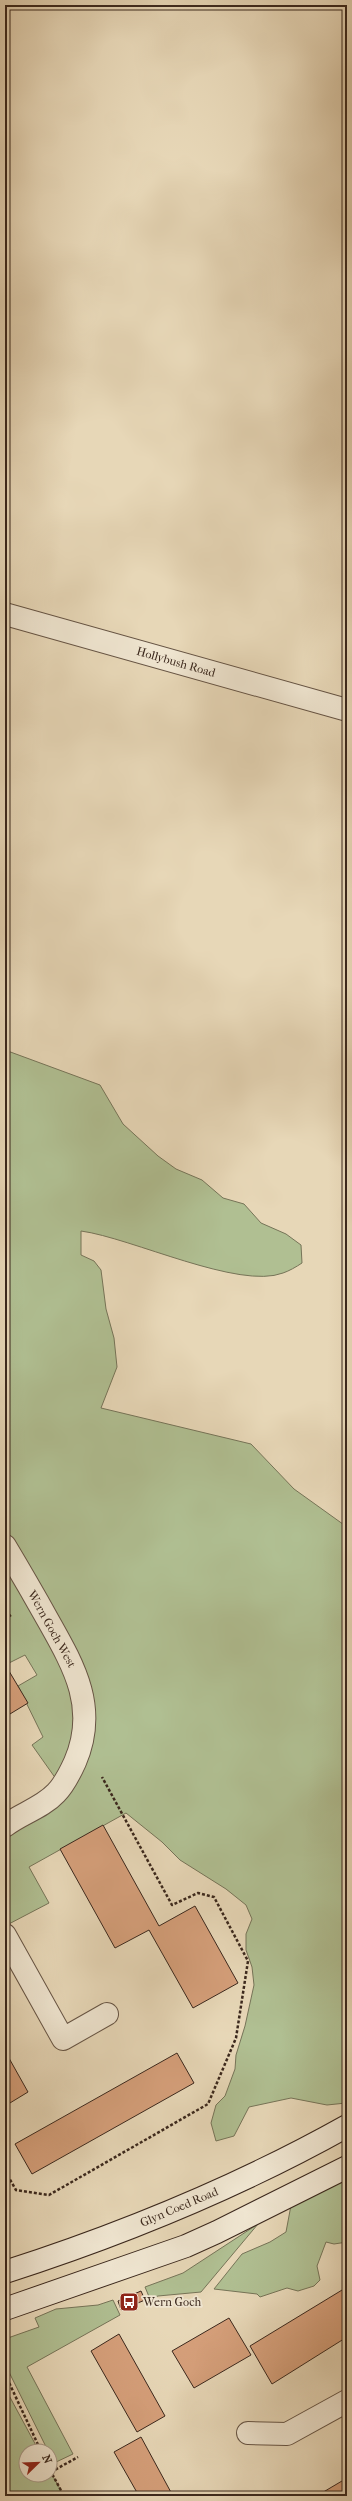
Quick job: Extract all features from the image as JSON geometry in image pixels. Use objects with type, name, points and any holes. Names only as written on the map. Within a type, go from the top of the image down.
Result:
[{"type":"street","name":"Hollybush Road","points":[[5,614],[347,710]]},
{"type":"street","name":"Wern Goch West","points":[[5,1546],[72,1663],[80,1686],[84,1708],[84,1730],[78,1755],[70,1773],[56,1794],[5,1826]]},
{"type":"street","points":[[5,1935],[64,2039],[107,2014]]},
{"type":"street","name":"Glyn Coed Road","points":[[5,2272],[178,2209],[310,2146],[347,2126]]},
{"type":"street","points":[[5,2310],[186,2246],[347,2167]]},
{"type":"street","points":[[248,2433],[287,2434],[347,2401]]},
{"type":"path","points":[[5,2171],[16,2190],[49,2195],[208,2104],[236,2038],[248,1960],[214,1897],[198,1892],[172,1905],[100,1774]]},
{"type":"path","points":[[5,2374],[37,2443]]},
{"type":"path","points":[[5,2387],[10,2385]]},
{"type":"path","points":[[58,2467],[78,2457]]},
{"type":"path","points":[[57,2483],[64,2496]]},
{"type":"green space","points":[[5,1050],[100,1085],[123,1124],[158,1156],[176,1169],[202,1180],[223,1198],[244,1204],[261,1223],[286,1234],[301,1245],[302,1263],[292,1269],[283,1273],[264,1276],[240,1275],[213,1269],[128,1243],[81,1231],[81,1255],[94,1261],[101,1270],[106,1309],[114,1338],[117,1367],[101,1408],[251,1444],[294,1489],[347,1527],[346,2103],[327,2105],[291,2098],[249,2107],[234,2136],[216,2141],[211,2123],[216,2105],[225,2096],[235,2069],[236,2055],[245,2026],[254,1985],[252,1967],[246,1950],[246,1934],[252,1919],[246,1905],[226,1889],[180,1860],[162,1842],[126,1813],[29,1867],[49,1903],[5,1926],[5,1826],[61,1786],[32,1745],[43,1737],[18,1686],[37,1675],[25,1655],[5,1665]]},
{"type":"green space","points":[[347,2163],[347,2242],[334,2244],[326,2242],[317,2266],[320,2280],[314,2286],[298,2291],[287,2288],[260,2297],[257,2294],[214,2289],[242,2254],[270,2242],[286,2232],[292,2200]]},
{"type":"green space","points":[[258,2224],[201,2292],[158,2296],[150,2299],[145,2287],[183,2273]]},
{"type":"green space","points":[[113,2300],[120,2315],[27,2367],[73,2454],[58,2461],[58,2443],[44,2443],[5,2364],[5,2339],[39,2327],[35,2318],[56,2309],[98,2305]]},
{"type":"green space","points":[[5,2388],[35,2443],[18,2443],[18,2483],[57,2483],[64,2496],[5,2496]]},
{"type":"building","points":[[5,1666],[28,1703],[5,1717]]},
{"type":"building","points":[[103,1825],[159,1926],[195,1906],[238,1983],[193,2008],[149,1930],[115,1948],[60,1849]]},
{"type":"building","points":[[5,2051],[28,2092],[5,2106]]},
{"type":"building","points":[[177,2053],[194,2083],[32,2174],[15,2144]]},
{"type":"building","points":[[347,2287],[347,2337],[272,2384],[250,2346]]},
{"type":"building","points":[[141,2291],[145,2300],[121,2310],[118,2301]]},
{"type":"building","points":[[229,2318],[251,2355],[194,2388],[172,2351]]},
{"type":"building","points":[[119,2334],[165,2416],[137,2432],[91,2351]]},
{"type":"building","points":[[141,2437],[173,2496],[139,2496],[114,2452]]},
{"type":"building","points":[[347,2478],[347,2496],[321,2496],[320,2494]]},
{"type":"place","name":"Wern Goch","points":[[129,2302]]}]
